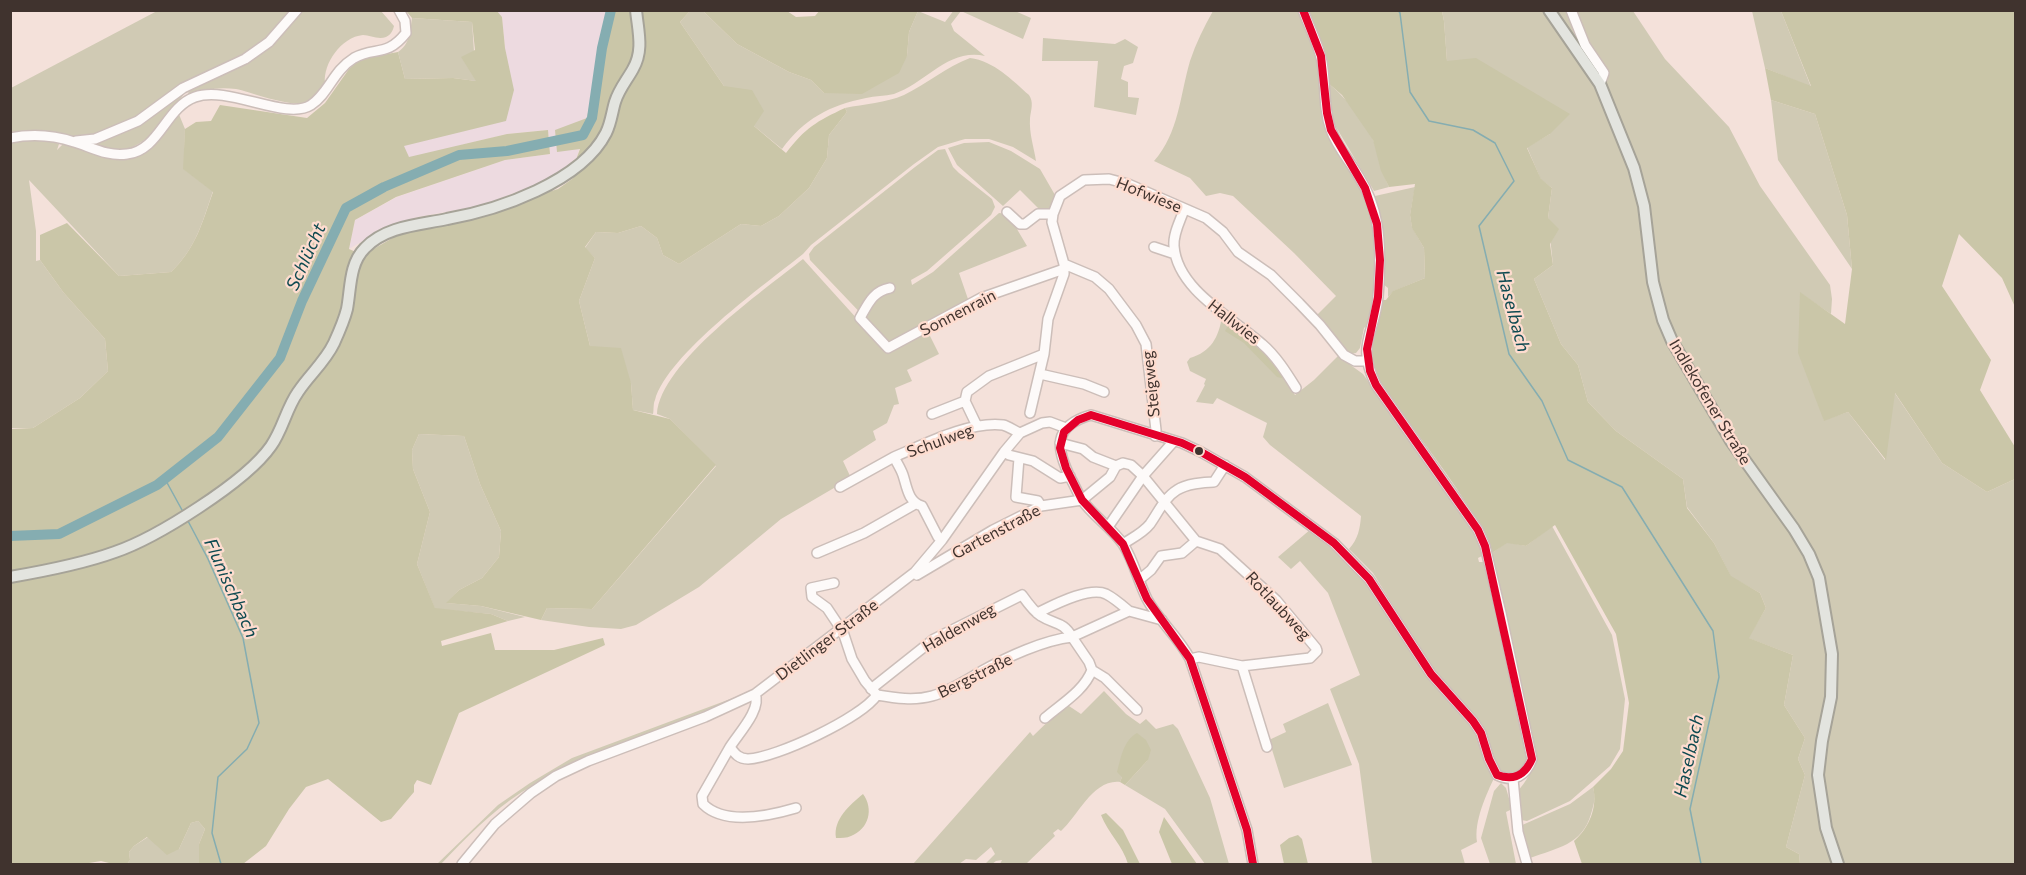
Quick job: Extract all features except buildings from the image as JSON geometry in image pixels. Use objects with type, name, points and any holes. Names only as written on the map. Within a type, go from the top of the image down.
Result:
[{"type":"main road","points":[[10,576],[94,559],[134,545],[201,505],[249,469],[272,445],[298,391],[330,350],[344,318],[356,259],[366,246],[403,227],[468,215],[530,194],[566,174],[601,141],[610,124],[618,94],[637,60],[640,47],[636,10]]},
{"type":"main road","name":"Indlekofener Straße","points":[[1549,10],[1600,84],[1634,168],[1644,206],[1653,282],[1663,320],[1672,341],[1731,441],[1794,529],[1809,554],[1819,578],[1832,654],[1831,697],[1818,775],[1826,828],[1838,864]]},
{"type":"street","points":[[74,142],[95,139],[138,122],[183,88],[245,59],[269,42],[297,10]]},
{"type":"street","points":[[10,138],[27,135],[74,142],[114,154],[128,154],[146,145],[178,106],[195,97],[216,93],[277,107],[295,109],[310,106],[324,92],[338,70],[356,57],[397,45],[406,33],[405,21],[399,10]]},
{"type":"street","points":[[1253,864],[1247,830],[1190,659],[1183,645],[1146,598],[1123,544],[1082,500],[1059,451],[1066,428],[1082,417],[1091,415],[1174,441],[1201,452],[1245,477],[1334,543],[1355,562],[1385,602],[1431,674],[1473,721],[1481,733],[1497,775],[1513,779],[1519,777],[1529,768],[1532,759],[1485,546],[1478,530],[1376,385],[1367,361],[1367,341],[1378,299],[1380,255],[1377,224],[1370,196],[1331,132],[1325,110],[1321,59],[1303,10]]},
{"type":"street","points":[[1571,10],[1585,45],[1604,73],[1600,84]]},
{"type":"street","name":"Hofwiese","points":[[1053,214],[1060,196],[1075,184],[1095,178],[1128,184],[1206,218],[1223,232],[1238,252],[1271,275],[1320,325],[1344,355],[1355,361],[1367,361]]},
{"type":"street","points":[[1154,247],[1175,254],[1175,237],[1184,210]]},
{"type":"street","points":[[1007,212],[1020,224],[1025,224],[1038,214],[1053,214],[1055,238],[1064,266],[1064,274],[1048,319],[1044,354],[1030,413]]},
{"type":"street","name":"Hallwies","points":[[1175,254],[1187,279],[1200,295],[1264,345],[1281,364],[1296,388]]},
{"type":"street","name":"Sonnenrain","points":[[890,288],[883,289],[873,296],[860,318],[888,348],[981,298],[1064,266]]},
{"type":"street","name":"Steigweg","points":[[1064,266],[1095,277],[1109,289],[1136,325],[1146,344],[1155,436]]},
{"type":"street","points":[[977,426],[965,401],[967,392],[989,376],[1044,354]]},
{"type":"street","points":[[1040,374],[1084,384],[1104,392]]},
{"type":"street","points":[[932,414],[965,401]]},
{"type":"street","name":"Dietlinger Straße","points":[[462,864],[495,824],[531,793],[556,776],[588,761],[705,717],[755,694],[915,572],[942,540],[1020,433],[1050,422],[1066,428]]},
{"type":"street","name":"Schulweg","points":[[840,487],[894,457],[977,426],[1005,425],[1020,433]]},
{"type":"street","points":[[1108,526],[1143,476],[1174,441]]},
{"type":"street","points":[[1060,443],[1083,449],[1093,457],[1116,465],[1124,463],[1131,465],[1143,476]]},
{"type":"street","points":[[1004,452],[1033,461],[1060,478],[1070,476]]},
{"type":"street","name":"Schulweg","points":[[894,457],[903,476],[906,491],[915,504],[922,506],[938,537],[942,540]]},
{"type":"street","points":[[1019,458],[1016,497],[1038,501],[1041,506]]},
{"type":"street","points":[[1082,500],[1110,477],[1116,465]]},
{"type":"street","points":[[1123,544],[1137,536],[1149,525],[1164,502],[1176,490],[1186,486],[1215,482],[1225,465]]},
{"type":"street","name":"Rotlaubweg","points":[[1143,476],[1196,541],[1220,549],[1251,576],[1276,600],[1317,651],[1310,658],[1242,666],[1199,657],[1190,659]]},
{"type":"street","name":"Gartenstraße","points":[[915,572],[917,575],[993,530],[1041,506],[1082,500]]},
{"type":"street","points":[[817,554],[915,504]]},
{"type":"street","points":[[1139,580],[1151,570],[1161,556],[1182,553],[1196,541]]},
{"type":"street","points":[[834,583],[810,588],[812,597],[827,608],[843,632],[852,659],[874,692]]},
{"type":"street","points":[[1137,710],[1105,678],[1092,670],[1066,626],[1037,613],[1068,598],[1100,592],[1129,611],[1162,620]]},
{"type":"street","name":"Haldenweg","points":[[730,747],[735,755],[741,758],[767,756],[826,730],[872,702],[874,692],[934,639],[1022,594],[1037,613]]},
{"type":"street","name":"Bergstraße","points":[[874,692],[898,699],[931,697],[1029,650],[1072,637],[1129,611]]},
{"type":"street","points":[[1242,666],[1267,747]]},
{"type":"street","points":[[1045,718],[1081,688],[1092,670]]},
{"type":"street","points":[[755,694],[758,700],[756,708],[702,796],[703,804],[710,811],[734,817],[777,813],[796,808]]},
{"type":"street","points":[[1513,779],[1518,832],[1527,864]]},
{"type":"shaded area","points":[[820,10],[918,11],[909,32],[907,56],[899,73],[862,94],[824,93],[811,80],[789,72],[737,44],[703,11],[787,11],[796,17],[815,16]]},
{"type":"shaded area","points":[[954,10],[1015,11],[1031,18],[1023,39],[961,11],[951,24],[954,31],[985,56],[960,57],[894,94],[869,97],[829,109],[799,129],[782,149],[754,126],[680,22],[690,11],[703,11],[737,44],[789,72],[811,80],[824,93],[907,56],[909,32],[918,11],[945,22]]},
{"type":"shaded area","points":[[157,11],[292,11],[262,44],[140,118],[95,136],[74,138],[38,131],[11,134],[11,88]]},
{"type":"shaded area","points":[[298,11],[381,11],[394,26],[386,37],[363,35],[341,46],[330,60],[325,83],[309,101],[284,102],[230,88],[212,89],[189,95],[193,87],[240,65]]},
{"type":"shaded area","points":[[406,11],[497,11],[502,17],[505,48],[514,90],[506,121],[404,146],[409,157],[507,134],[548,130],[550,154],[505,160],[396,197],[355,220],[349,249],[363,255],[403,232],[456,220],[558,189],[572,179],[606,146],[619,103],[638,72],[643,56],[641,11],[690,11],[680,22],[724,86],[752,90],[764,111],[754,126],[786,153],[812,126],[845,108],[847,112],[829,135],[827,158],[809,188],[779,216],[761,226],[741,224],[679,264],[663,255],[657,238],[641,226],[618,233],[596,232],[585,247],[595,258],[579,301],[590,346],[621,348],[631,383],[633,410],[670,419],[716,465],[592,609],[547,608],[541,620],[481,606],[446,603],[459,590],[482,578],[499,557],[501,531],[480,484],[464,436],[419,434],[412,450],[413,469],[430,512],[417,564],[435,608],[491,614],[508,621],[441,641],[442,646],[491,633],[495,650],[554,650],[603,638],[605,645],[459,713],[431,785],[417,780],[414,792],[391,819],[381,822],[328,779],[306,787],[266,846],[243,864],[199,864],[199,844],[205,829],[198,821],[191,823],[179,849],[167,855],[147,837],[129,852],[130,860],[127,864],[101,861],[83,864],[11,864],[11,429],[33,428],[80,398],[108,371],[105,339],[63,292],[40,260],[40,235],[67,223],[119,276],[171,272],[187,254],[213,192],[183,169],[185,129],[196,122],[211,121],[220,105],[307,118],[325,103],[349,69],[360,59],[398,52],[405,79],[453,78],[476,81],[461,57],[475,50],[472,22],[412,18]]},
{"type":"shaded area","points":[[497,11],[606,11],[587,119],[577,157],[558,173],[535,185],[480,206],[417,217],[381,230],[349,249],[355,220],[397,197],[505,160],[550,154],[548,130],[507,134],[409,158],[403,146],[505,48],[502,17]]},
{"type":"shaded area","points":[[607,11],[632,11],[634,53],[606,126],[580,161],[577,157],[580,149],[557,152],[555,130],[587,118]]},
{"type":"shaded area","points":[[1213,11],[1300,11],[1318,58],[1322,89],[1321,111],[1327,130],[1356,176],[1366,197],[1375,226],[1378,258],[1375,299],[1370,323],[1364,328],[1360,348],[1356,353],[1349,354],[1317,315],[1336,296],[1294,253],[1233,196],[1220,193],[1206,196],[1190,178],[1154,161],[1174,126],[1190,61]]},
{"type":"shaded area","points":[[1307,11],[1442,11],[1447,61],[1476,58],[1570,114],[1550,134],[1527,148],[1541,179],[1552,188],[1548,218],[1559,229],[1550,244],[1553,265],[1534,279],[1561,344],[1578,365],[1588,402],[1616,431],[1683,479],[1687,508],[1714,543],[1731,576],[1760,593],[1766,608],[1749,638],[1793,655],[1784,705],[1805,738],[1798,759],[1805,775],[1786,847],[1799,854],[1800,864],[1582,864],[1574,841],[1584,830],[1591,817],[1594,802],[1593,787],[1611,769],[1623,751],[1629,703],[1616,634],[1555,525],[1526,546],[1507,543],[1492,553],[1477,521],[1458,490],[1378,382],[1371,363],[1370,347],[1372,331],[1382,300],[1386,300],[1393,291],[1425,278],[1424,248],[1412,228],[1410,215],[1415,184],[1389,187],[1381,171],[1373,140],[1342,95],[1328,83]]},
{"type":"shaded area","points":[[1442,11],[1633,11],[1665,59],[1729,127],[1760,186],[1830,285],[1831,314],[1800,293],[1824,420],[1848,412],[1885,460],[1894,392],[1942,463],[1987,492],[2015,479],[2015,864],[1800,864],[1799,854],[1786,847],[1805,775],[1798,759],[1805,738],[1784,705],[1793,655],[1748,638],[1766,608],[1760,593],[1731,577],[1714,543],[1687,507],[1683,479],[1616,431],[1588,402],[1578,365],[1561,344],[1534,279],[1553,265],[1548,218],[1552,188],[1541,180],[1527,147],[1550,134],[1447,61]]},
{"type":"shaded area","points":[[1752,11],[1781,11],[1811,87],[1765,68]]},
{"type":"shaded area","points":[[1781,11],[2015,11],[2015,307],[2002,278],[1959,234],[1942,286],[1991,360],[1980,390],[2015,447],[2015,479],[1987,492],[1942,463],[1895,393],[1886,460],[1848,412],[1824,421],[1798,353],[1800,292],[1845,324],[1852,269],[1847,215],[1815,114],[1771,100],[1765,68],[1811,86]]},
{"type":"shaded area","points":[[412,18],[472,22],[476,81],[453,78],[405,79],[398,52],[407,41]]},
{"type":"shaded area","points":[[1043,38],[1115,44],[1125,39],[1138,47],[1133,63],[1124,66],[1121,79],[1128,82],[1128,97],[1139,98],[1136,115],[1094,107],[1098,61],[1042,61]]},
{"type":"shaded area","points":[[970,58],[995,67],[1031,98],[1030,130],[1036,161],[1013,147],[989,139],[965,139],[938,147],[811,245],[803,254],[719,321],[678,362],[663,382],[654,402],[653,414],[633,410],[631,383],[590,346],[579,301],[595,258],[585,248],[596,232],[618,233],[641,226],[657,238],[663,255],[679,264],[741,224],[761,226],[779,216],[809,188],[827,158],[829,135],[847,112],[845,108],[897,98]]},
{"type":"shaded area","points":[[1328,83],[1348,102],[1371,134],[1389,187],[1374,191],[1336,127],[1330,110]]},
{"type":"shaded area","points":[[188,88],[152,134],[133,147],[123,150],[106,150],[90,146],[94,141]]},
{"type":"shaded area","points":[[1771,100],[1815,114],[1847,215],[1852,269],[1778,160]]},
{"type":"shaded area","points":[[178,112],[185,129],[184,169],[213,191],[187,254],[171,272],[119,276],[29,180],[36,231],[36,261],[40,260],[63,292],[105,339],[108,371],[80,398],[33,428],[11,428],[10,143],[41,139],[59,144],[57,150],[63,144],[114,158],[134,156]]},
{"type":"shaded area","points":[[989,142],[1011,151],[1040,169],[1055,195],[1053,206],[1040,210],[1020,190],[1003,206],[957,165],[948,148],[964,143]]},
{"type":"shaded area","points":[[945,149],[953,167],[992,199],[995,207],[991,215],[927,271],[911,280],[912,285],[933,272],[999,213],[1008,214],[1027,246],[959,273],[968,299],[926,327],[889,343],[810,260],[809,254],[814,247],[915,167],[938,150]]},
{"type":"shaded area","points":[[1415,187],[1410,215],[1412,227],[1424,248],[1425,278],[1394,291],[1388,297],[1388,288],[1383,284],[1381,223],[1375,196]]},
{"type":"shaded area","points":[[803,259],[887,352],[928,332],[939,354],[907,370],[912,381],[895,388],[899,404],[894,405],[887,423],[873,431],[876,440],[843,461],[851,478],[781,519],[699,587],[636,625],[621,629],[541,620],[547,608],[592,609],[716,466],[670,419],[657,414],[662,394],[675,373],[716,329]]},
{"type":"shaded area","points":[[1222,316],[1278,366],[1295,395],[1338,356],[1363,374],[1477,534],[1484,555],[1478,558],[1479,562],[1487,562],[1523,742],[1529,751],[1526,764],[1516,775],[1502,773],[1496,766],[1484,729],[1475,715],[1433,670],[1373,573],[1349,549],[1358,534],[1361,516],[1270,445],[1263,437],[1267,423],[1217,398],[1213,404],[1196,402],[1206,379],[1190,371],[1187,362],[1213,343],[1219,331]]},
{"type":"shaded area","points":[[1230,322],[1268,356],[1286,379],[1277,377],[1244,343],[1225,331]]},
{"type":"shaded area","points":[[419,434],[464,436],[480,484],[501,531],[499,557],[482,578],[459,590],[447,603],[481,606],[525,617],[508,621],[491,614],[435,609],[417,564],[430,512],[413,469],[412,450]]},
{"type":"shaded area","points":[[1552,526],[1612,635],[1625,699],[1620,749],[1610,766],[1570,801],[1527,821],[1521,820],[1516,793],[1534,764],[1536,752],[1492,553],[1507,542],[1526,546]]},
{"type":"shaded area","points":[[1311,529],[1360,572],[1472,725],[1495,776],[1479,817],[1477,842],[1461,850],[1465,864],[1372,864],[1359,764],[1330,689],[1360,675],[1328,593],[1300,561],[1291,569],[1278,557]]},
{"type":"shaded area","points":[[753,689],[737,697],[706,710],[582,760],[551,775],[500,808],[441,864],[437,864],[498,805],[572,758]]},
{"type":"shaded area","points":[[1104,691],[1126,714],[1140,724],[1146,719],[1156,729],[1173,724],[1178,729],[1210,798],[1229,864],[1205,864],[1165,809],[1125,785],[1148,760],[1122,777],[1120,782],[1102,786],[1094,792],[1061,831],[1058,829],[1053,833],[1055,836],[1026,864],[1000,864],[1002,860],[985,864],[995,854],[991,847],[976,860],[966,859],[959,864],[913,864],[1030,732],[1033,736],[1066,704],[1081,714]]},
{"type":"shaded area","points":[[1328,703],[1352,765],[1284,788],[1269,740],[1286,732],[1283,724]]},
{"type":"shaded area","points":[[1137,733],[1146,740],[1151,750],[1148,760],[1125,785],[1120,782],[1122,777],[1117,772],[1126,745]]},
{"type":"shaded area","points":[[1501,783],[1506,788],[1512,809],[1506,812],[1516,864],[1490,864],[1481,838],[1494,791]]},
{"type":"shaded area","points":[[1593,787],[1593,807],[1581,833],[1559,848],[1530,858],[1520,826],[1570,804]]},
{"type":"shaded area","points":[[863,794],[869,812],[866,824],[851,836],[836,838],[840,819]]},
{"type":"shaded area","points":[[1106,813],[1123,830],[1140,864],[1128,864],[1123,851],[1101,815]]},
{"type":"shaded area","points":[[1164,817],[1197,864],[1172,864],[1159,832]]},
{"type":"shaded area","points":[[198,821],[205,829],[199,844],[199,864],[127,864],[130,860],[129,852],[148,837],[179,849],[191,823]]},
{"type":"shaded area","points":[[1298,835],[1302,839],[1308,864],[1284,864],[1280,845]]},
{"type":"waterway","name":"Schlücht","points":[[10,536],[59,534],[157,485],[218,437],[280,358],[302,301],[346,208],[384,187],[459,155],[507,151],[583,135],[592,118],[602,48],[611,10]]},
{"type":"waterway","name":"Haselbach","points":[[1398,10],[1410,92],[1429,121],[1473,130],[1495,143],[1514,181],[1479,226],[1509,354],[1542,401],[1568,460],[1622,487],[1713,631],[1719,677],[1690,809],[1701,864]]},
{"type":"waterway","name":"Flunischbach","points":[[165,479],[182,510]]},
{"type":"waterway","name":"Flunischbach","points":[[188,521],[208,559],[243,638],[259,723],[247,749],[218,777],[212,833],[221,864]]},
{"type":"transit line","points":[[1253,864],[1247,830],[1190,659],[1147,599],[1123,544],[1082,500],[1066,468],[1060,448],[1064,432],[1078,420],[1091,415],[1182,443],[1201,452],[1245,477],[1334,543],[1369,579],[1431,674],[1473,721],[1481,733],[1497,775],[1514,777],[1522,773],[1532,759],[1485,546],[1478,530],[1376,385],[1370,371],[1367,349],[1378,297],[1380,260],[1377,224],[1365,188],[1331,130],[1321,56],[1303,10]]}]
